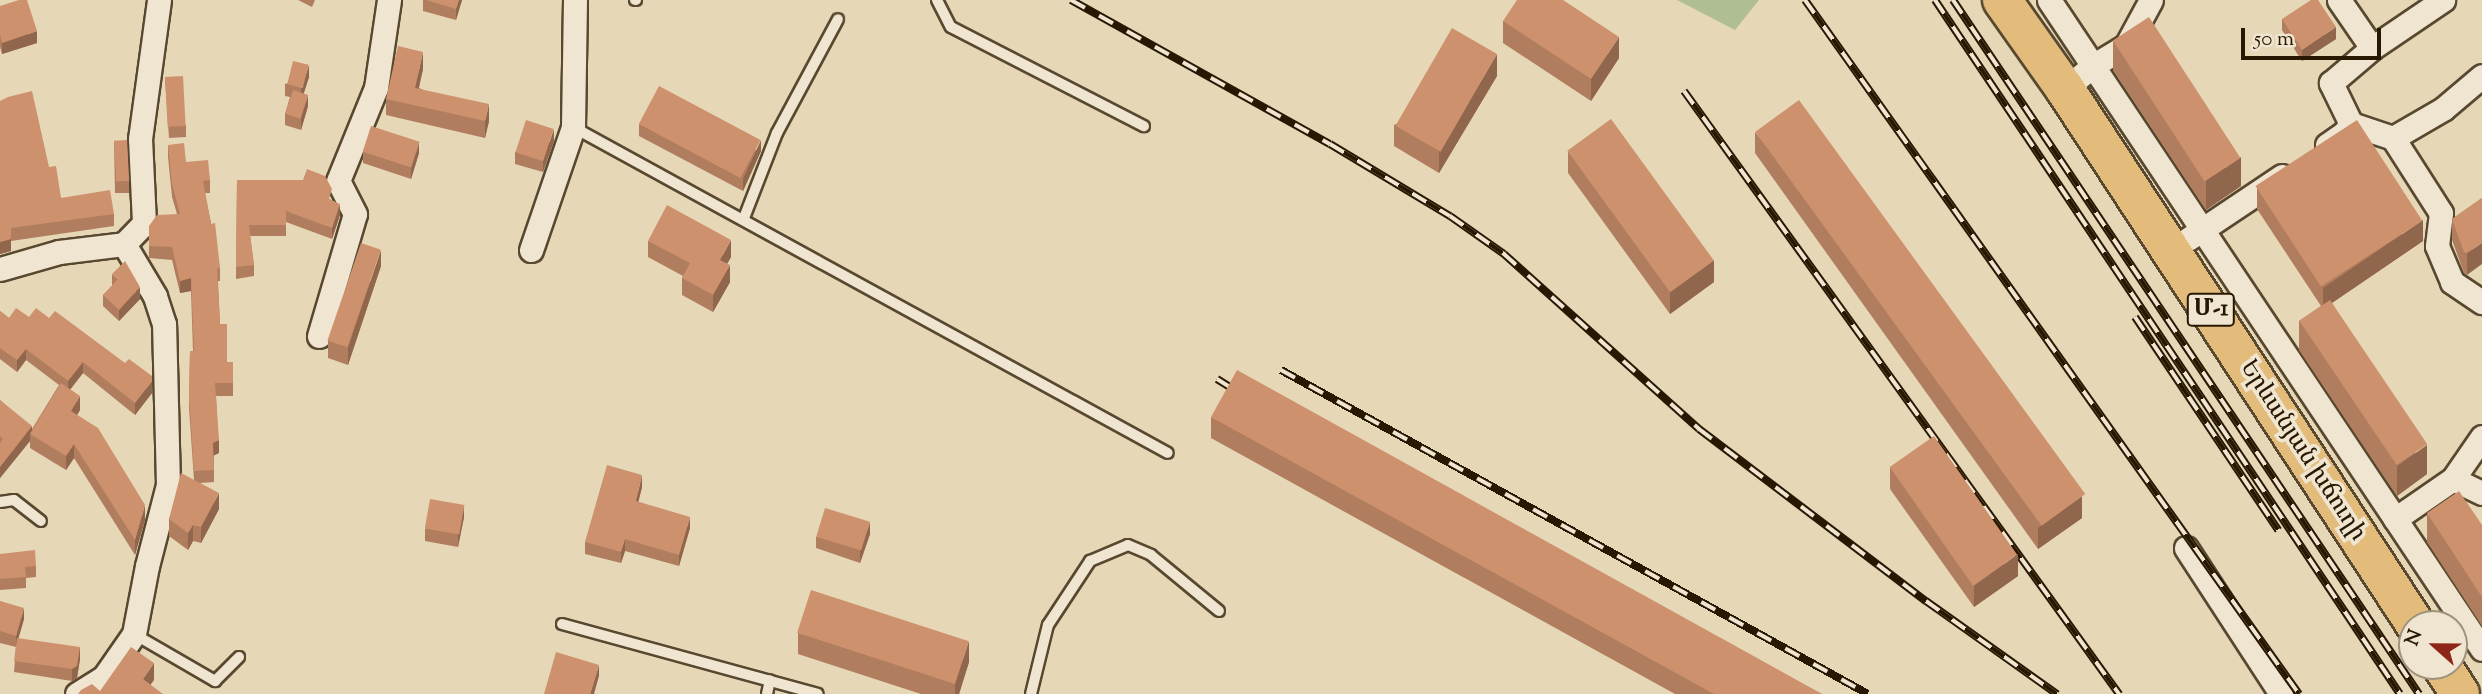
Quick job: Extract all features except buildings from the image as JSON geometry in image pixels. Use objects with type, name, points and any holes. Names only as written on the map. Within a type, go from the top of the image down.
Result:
[{"type":"highway","name":"Երևանյան խճուղի","points":[[2002,0],[2064,89],[2186,240],[2407,610]]},
{"type":"street","points":[[0,269],[58,252],[124,244],[144,223],[140,139],[159,0]]},
{"type":"street","points":[[319,336],[355,214],[338,181],[376,88],[389,0]]},
{"type":"street","points":[[531,250],[573,127],[575,0]]},
{"type":"street","points":[[2049,0],[2094,65],[2186,240],[2395,519],[2482,649]]},
{"type":"street","points":[[2064,89],[2094,65],[2126,46],[2151,0]]},
{"type":"street","points":[[2339,0],[2372,48]]},
{"type":"street","points":[[2443,0],[2372,48],[2331,83],[2351,124],[2393,138],[2441,212],[2437,246],[2452,282],[2482,302]]},
{"type":"street","points":[[2393,138],[2443,109],[2482,76]]},
{"type":"street","points":[[2186,240],[2344,133],[2351,124]]},
{"type":"street","points":[[78,694],[104,677],[134,634],[147,566],[168,485],[164,324],[155,296],[124,244]]},
{"type":"street","points":[[2395,519],[2453,479],[2482,438]]},
{"type":"street","points":[[2453,479],[2482,493]]},
{"type":"street","points":[[2186,548],[2281,694]]},
{"type":"lane","points":[[937,0],[951,27],[1144,126]]},
{"type":"lane","points":[[744,218],[777,133],[838,19]]},
{"type":"lane","points":[[573,127],[744,218],[1168,453]]},
{"type":"lane","points":[[0,502],[14,500],[41,521]]},
{"type":"lane","points":[[1031,694],[1048,625],[1090,561],[1128,545],[1151,555],[1219,611]]},
{"type":"lane","points":[[562,624],[818,694]]},
{"type":"lane","points":[[134,634],[215,681],[239,657]]},
{"type":"lane","points":[[767,694],[770,680]]},
{"type":"green space","points":[[1677,0],[1759,0],[1735,30]]},
{"type":"railway","points":[[1071,0],[1330,144],[1450,216],[1504,254],[1699,429],[1926,601],[2057,694]]},
{"type":"railway","points":[[1805,0],[2299,694]]},
{"type":"railway","points":[[1935,0],[2400,694]]},
{"type":"railway","points":[[1953,0],[2419,694]]},
{"type":"railway","points":[[1684,91],[2119,694]]},
{"type":"railway","points":[[2135,317],[2278,530]]},
{"type":"railway","points":[[1281,370],[1868,694]]},
{"type":"railway","points":[[1217,379],[1244,396]]}]
